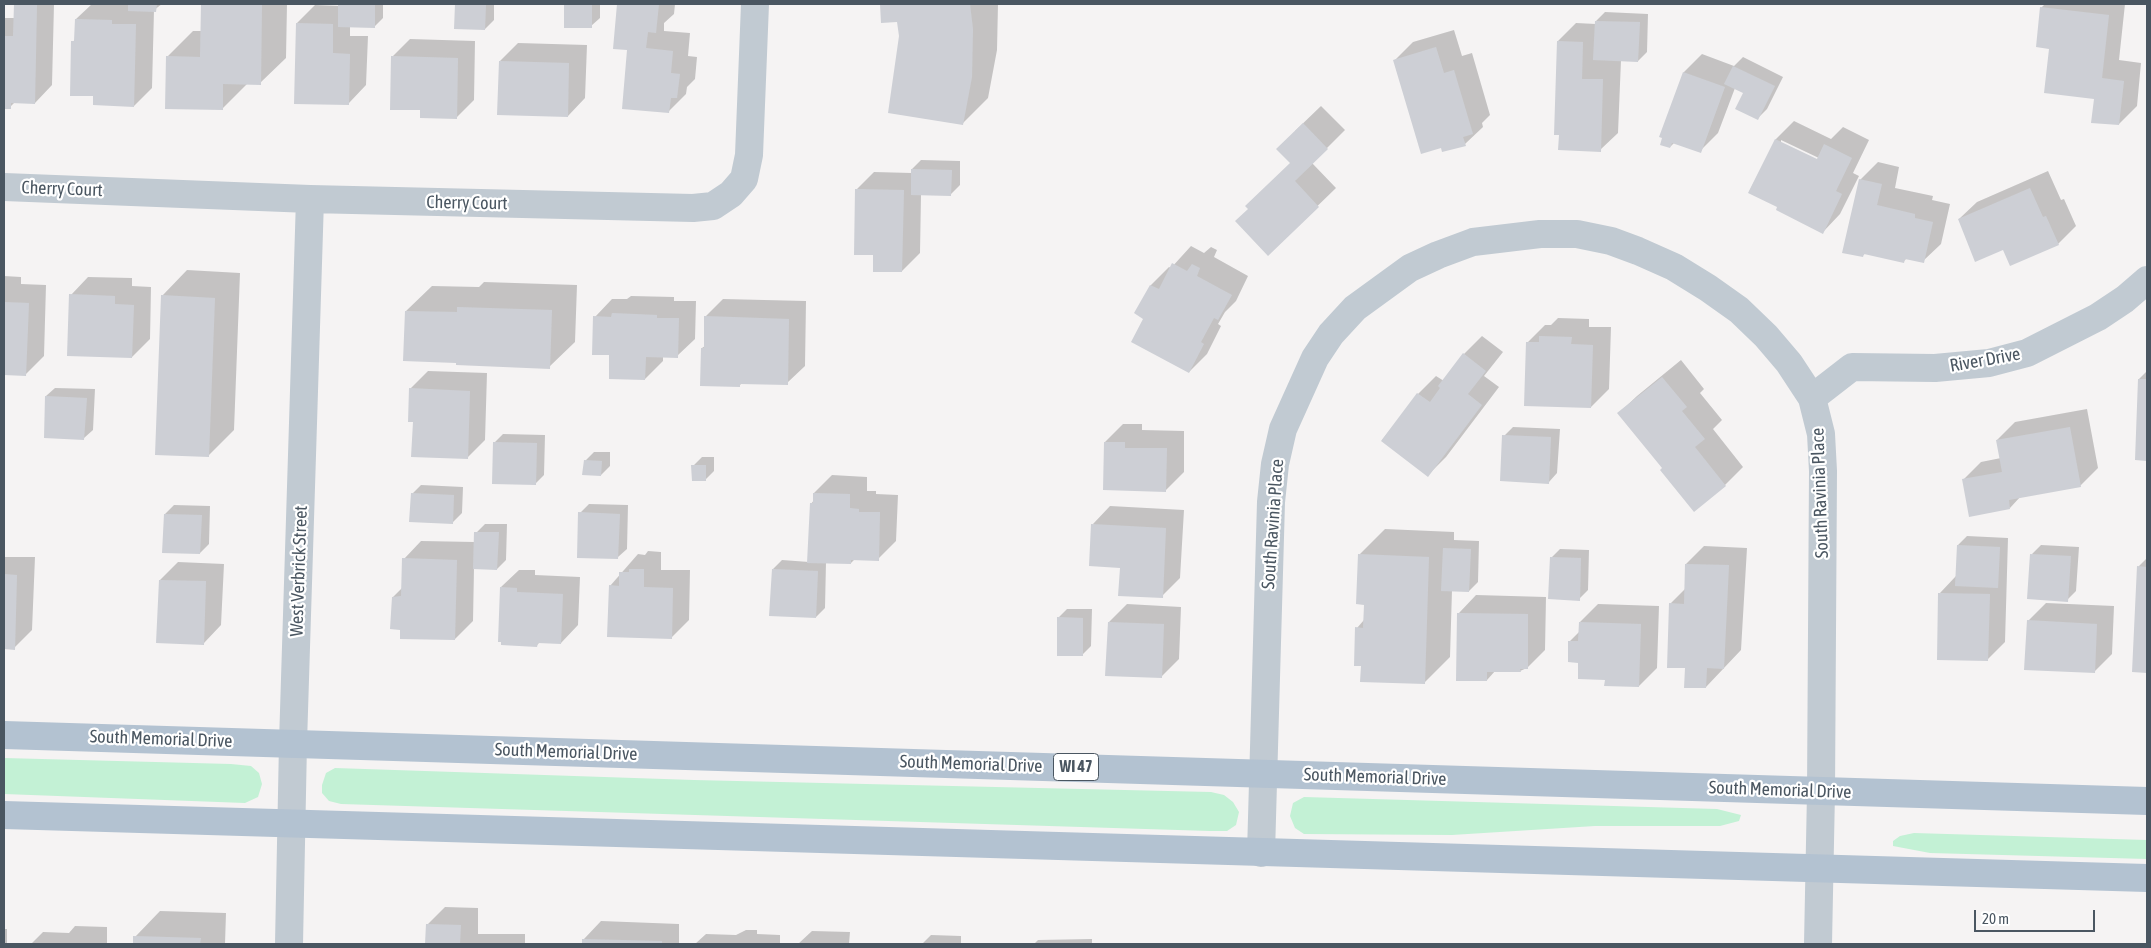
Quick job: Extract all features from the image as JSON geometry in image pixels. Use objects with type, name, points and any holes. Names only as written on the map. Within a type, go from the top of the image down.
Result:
[{"type":"main road","name":"South Memorial Drive","points":[[4,735],[2147,801]]},
{"type":"main road","points":[[4,815],[292,825],[1820,867],[2147,878]]},
{"type":"street","name":"Cherry Court","points":[[4,187],[310,199],[693,208],[713,206],[731,194],[744,179],[749,155],[754,4]]},
{"type":"street","name":"West Verbrick Street","points":[[289,944],[293,743],[310,199]]},
{"type":"street","name":"South Ravinia Place","points":[[1261,853],[1271,502],[1275,464],[1282,428],[1314,358],[1331,334],[1355,308],[1410,268],[1438,254],[1473,242],[1540,234],[1576,234],[1610,241],[1674,267],[1739,310],[1790,363],[1812,398],[1821,434],[1823,471],[1818,944]]},
{"type":"street","name":"River Drive","points":[[1812,398],[1852,367],[1935,368],[1989,362],[2027,353],[2098,317],[2125,299],[2147,280]]},
{"type":"green space","points":[[4,758],[251,766],[259,773],[262,784],[258,797],[245,803],[4,794]]},
{"type":"green space","points":[[335,768],[694,780],[1211,792],[1224,795],[1233,802],[1239,812],[1236,825],[1227,831],[1210,831],[341,804],[329,801],[322,793],[322,785],[326,773]]},
{"type":"green space","points":[[1304,797],[1717,809],[1741,815],[1739,821],[1720,826],[1595,826],[1452,835],[1304,834],[1295,828],[1290,816],[1293,803]]},
{"type":"green space","points":[[1914,833],[2147,840],[2147,859],[1930,853],[1893,846],[1893,841],[1900,836]]},
{"type":"building","points":[[14,4],[37,4],[35,104],[11,103],[11,109],[4,109],[4,36],[13,36]]},
{"type":"building","points":[[128,4],[157,4],[156,12],[128,11]]},
{"type":"building","points":[[201,4],[262,4],[261,85],[223,84],[223,110],[165,109],[166,56],[200,57]]},
{"type":"building","points":[[338,4],[375,4],[375,28],[338,27]]},
{"type":"building","points":[[455,4],[486,4],[485,30],[454,29]]},
{"type":"building","points":[[564,4],[592,4],[592,28],[564,28]]},
{"type":"building","points":[[617,4],[659,4],[656,33],[648,32],[646,48],[673,51],[671,73],[680,74],[677,98],[671,98],[669,113],[622,109],[627,50],[613,49]]},
{"type":"building","points":[[880,4],[970,4],[973,29],[972,77],[963,125],[888,113],[899,36],[897,22],[881,23]]},
{"type":"building","points":[[2040,7],[2109,15],[2102,78],[2124,81],[2119,125],[2091,123],[2094,99],[2044,93],[2049,49],[2036,47]]},
{"type":"building","points":[[75,19],[112,20],[112,24],[136,24],[134,107],[93,105],[93,96],[70,96],[71,41],[74,41]]},
{"type":"building","points":[[1595,21],[1640,22],[1638,62],[1593,60]]},
{"type":"building","points":[[296,23],[333,24],[333,53],[350,54],[349,105],[294,104]]},
{"type":"building","points":[[1557,41],[1583,42],[1582,79],[1603,79],[1601,152],[1558,150],[1559,135],[1554,135]]},
{"type":"building","points":[[1436,47],[1444,73],[1454,70],[1473,134],[1463,137],[1466,146],[1442,152],[1441,148],[1421,154],[1393,60]]},
{"type":"building","points":[[391,56],[458,58],[457,119],[420,118],[420,110],[390,110]]},
{"type":"building","points":[[499,61],[569,63],[568,117],[497,115]]},
{"type":"building","points":[[1733,66],[1775,86],[1758,120],[1735,109],[1743,93],[1724,84]]},
{"type":"building","points":[[1683,72],[1725,87],[1701,153],[1672,143],[1670,148],[1660,145],[1662,138],[1659,137]]},
{"type":"building","points":[[1303,123],[1328,149],[1295,181],[1319,207],[1268,256],[1235,221],[1248,209],[1245,206],[1290,163],[1276,149]]},
{"type":"building","points":[[1775,139],[1817,159],[1824,144],[1852,158],[1836,191],[1842,194],[1823,234],[1776,210],[1777,207],[1748,193]]},
{"type":"building","points":[[911,169],[952,170],[951,196],[911,195]]},
{"type":"building","points":[[1859,179],[1882,184],[1877,205],[1915,214],[1915,218],[1933,222],[1924,263],[1905,259],[1904,263],[1864,254],[1863,257],[1842,253]]},
{"type":"building","points":[[2030,188],[2043,217],[2046,216],[2059,245],[2010,266],[2003,250],[1975,262],[1958,219]]},
{"type":"building","points":[[855,189],[904,190],[902,272],[873,272],[873,255],[854,255]]},
{"type":"building","points":[[1172,263],[1187,271],[1192,264],[1200,268],[1197,276],[1232,295],[1218,320],[1214,318],[1201,342],[1204,344],[1189,373],[1131,342],[1143,319],[1134,313],[1150,285],[1159,289]]},
{"type":"building","points":[[69,294],[115,296],[115,304],[134,305],[132,358],[67,356]]},
{"type":"building","points":[[161,295],[215,298],[209,457],[155,455]]},
{"type":"building","points":[[4,302],[29,303],[26,376],[4,375]]},
{"type":"building","points":[[457,307],[552,310],[550,369],[403,361],[405,311],[457,312]]},
{"type":"building","points":[[612,313],[657,315],[657,318],[679,318],[678,358],[646,357],[645,380],[609,379],[609,355],[592,355],[593,316],[611,317]]},
{"type":"building","points":[[704,316],[789,319],[788,385],[740,384],[740,387],[700,386],[701,348],[704,348]]},
{"type":"building","points":[[1539,336],[1572,337],[1571,344],[1593,345],[1591,408],[1524,406],[1526,342],[1539,342]]},
{"type":"building","points":[[1463,353],[1486,371],[1468,394],[1482,405],[1428,477],[1381,441],[1417,393],[1430,402],[1440,388],[1438,386]]},
{"type":"building","points":[[1662,377],[1687,407],[1682,411],[1705,439],[1695,447],[1726,486],[1694,512],[1660,470],[1662,468],[1617,413]]},
{"type":"building","points":[[2138,379],[2147,379],[2147,461],[2135,460]]},
{"type":"building","points":[[409,388],[470,391],[468,459],[411,457],[413,422],[408,422]]},
{"type":"building","points":[[45,396],[87,398],[84,440],[44,438]]},
{"type":"building","points":[[2070,427],[2081,487],[2009,500],[2010,509],[1969,517],[1962,479],[2002,472],[1996,440]]},
{"type":"building","points":[[1502,435],[1551,437],[1549,484],[1500,481]]},
{"type":"building","points":[[493,442],[537,443],[536,485],[492,484]]},
{"type":"building","points":[[1104,442],[1125,442],[1125,448],[1167,448],[1166,492],[1103,490]]},
{"type":"building","points":[[584,460],[602,461],[601,476],[582,475]]},
{"type":"building","points":[[691,465],[706,465],[706,481],[692,481]]},
{"type":"building","points":[[411,493],[454,495],[453,524],[409,522]]},
{"type":"building","points":[[813,493],[850,494],[850,508],[859,509],[859,512],[880,512],[879,561],[851,560],[851,564],[807,563],[810,503],[813,503]]},
{"type":"building","points":[[578,512],[620,514],[618,559],[577,558]]},
{"type":"building","points":[[164,514],[202,515],[200,554],[162,553]]},
{"type":"building","points":[[1091,524],[1166,528],[1163,598],[1118,596],[1120,568],[1089,566]]},
{"type":"building","points":[[474,532],[499,532],[497,570],[473,569]]},
{"type":"building","points":[[1957,545],[2000,547],[1998,588],[1955,586]]},
{"type":"building","points":[[1443,548],[1471,549],[1469,592],[1441,591]]},
{"type":"building","points":[[1358,554],[1429,557],[1425,684],[1360,682],[1361,666],[1354,666],[1355,627],[1363,628],[1364,605],[1356,604]]},
{"type":"building","points":[[2030,554],[2071,556],[2068,602],[2027,599]]},
{"type":"building","points":[[1550,557],[1581,558],[1580,601],[1548,599]]},
{"type":"building","points":[[402,558],[457,560],[455,640],[400,639],[400,630],[390,629],[392,597],[401,596]]},
{"type":"building","points":[[1685,564],[1729,565],[1724,669],[1707,668],[1706,688],[1684,688],[1685,668],[1667,668],[1669,603],[1684,604]]},
{"type":"building","points":[[2137,566],[2147,567],[2147,673],[2132,672]]},
{"type":"building","points":[[629,569],[644,569],[644,587],[673,588],[672,639],[607,637],[609,585],[619,586],[619,572],[629,572]]},
{"type":"building","points":[[772,569],[818,571],[816,618],[769,616]]},
{"type":"building","points":[[4,574],[17,575],[15,650],[4,649]]},
{"type":"building","points":[[159,580],[206,581],[204,645],[156,643]]},
{"type":"building","points":[[500,587],[517,588],[517,592],[563,594],[561,644],[538,643],[537,647],[501,645],[501,642],[498,642]]},
{"type":"building","points":[[1938,593],[1990,594],[1988,661],[1937,660]]},
{"type":"building","points":[[1457,613],[1528,614],[1528,669],[1520,669],[1521,672],[1487,672],[1487,681],[1456,681]]},
{"type":"building","points":[[1057,617],[1083,618],[1083,656],[1057,656]]},
{"type":"building","points":[[2027,620],[2097,624],[2095,673],[2024,670]]},
{"type":"building","points":[[1108,622],[1164,624],[1162,678],[1105,676]]},
{"type":"building","points":[[1579,622],[1641,624],[1639,687],[1604,686],[1605,680],[1578,679],[1578,663],[1568,662],[1568,641],[1578,641]]},
{"type":"building","points":[[426,924],[461,925],[460,944],[425,944]]},
{"type":"building","points":[[133,936],[201,938],[200,944],[133,944]]},
{"type":"building","points":[[582,939],[662,941],[662,944],[582,944]]}]
